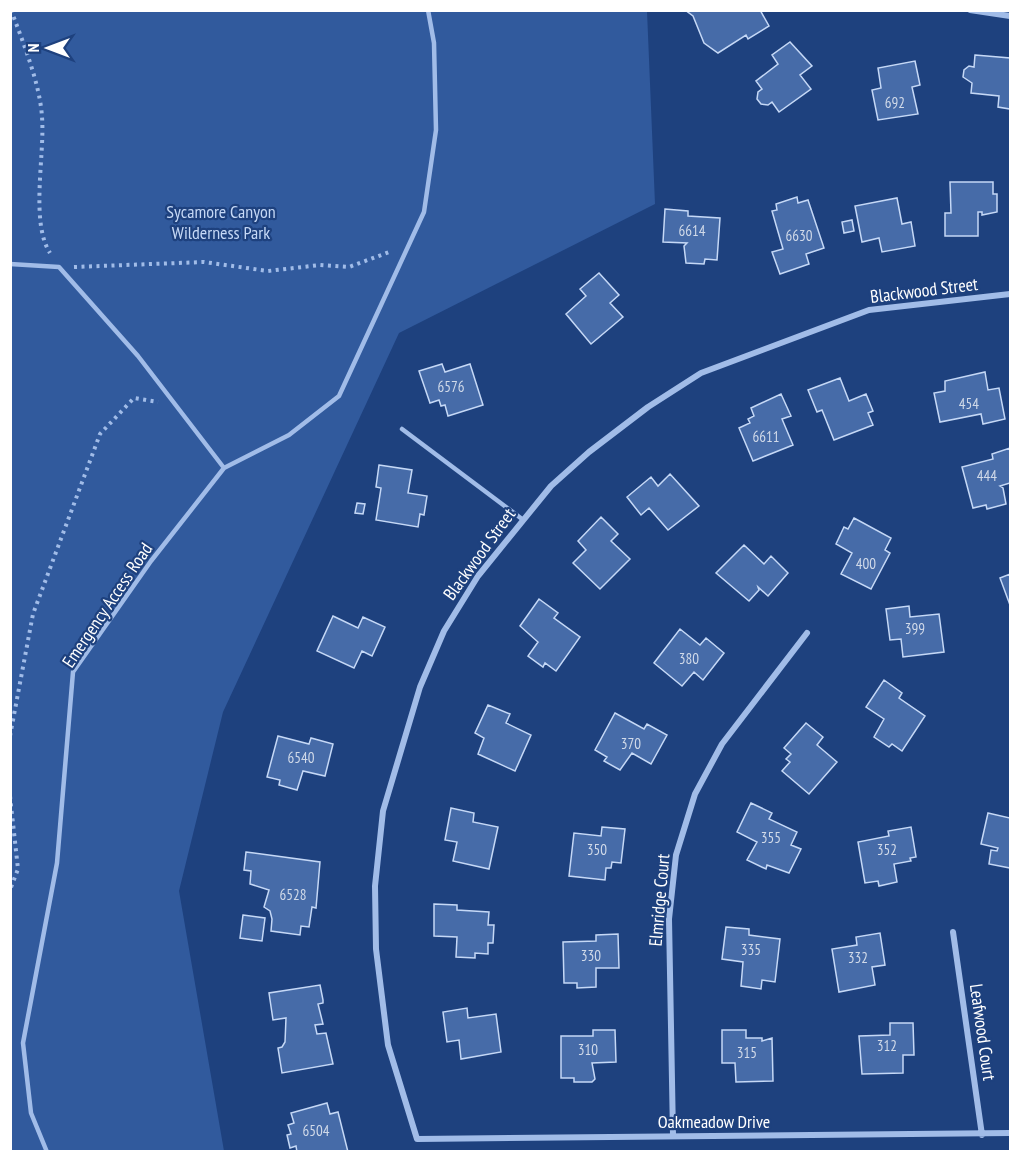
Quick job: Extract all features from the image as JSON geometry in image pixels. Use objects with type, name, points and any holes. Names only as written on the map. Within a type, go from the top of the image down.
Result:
[{"type":"street","points":[[970,10],[1011,16]]},
{"type":"street","name":"Blackwood Street","points":[[417,1139],[388,1046],[376,949],[375,886],[383,811],[420,687],[444,631],[478,576],[551,486],[589,452],[648,406],[701,373],[869,310],[1011,294]]},
{"type":"street","name":"Elmridge Court","points":[[673,1135],[669,919],[676,855],[695,794],[722,744],[807,633]]},
{"type":"street","name":"Leafwood Court","points":[[953,932],[982,1135]]},
{"type":"street","name":"Oakmeadow Drive","points":[[417,1139],[1011,1133]]},
{"type":"lane","points":[[10,264],[59,267],[138,356],[224,468],[289,435],[339,396],[424,212],[436,130],[434,43],[428,10]]},
{"type":"lane","points":[[402,429],[522,519]]},
{"type":"lane","name":"Emergency Access Road","points":[[47,1152],[31,1113],[23,1043],[57,863],[73,672],[151,561],[224,468]]},
{"type":"path","points":[[11,10],[42,114],[40,215],[44,245],[59,267],[204,261],[268,271],[320,265],[349,267],[386,252],[408,248]]},
{"type":"path","points":[[10,735],[33,614],[100,434],[134,398],[176,405]]},
{"type":"path","points":[[10,796],[18,869],[10,890]]},
{"type":"green space","name":"Sycamore Canyon Wilderness Park","points":[[10,11],[647,11],[655,204],[399,333],[223,712],[179,891],[224,1151],[11,1151]]},
{"type":"building","points":[[685,10],[760,10],[769,26],[748,39],[746,35],[718,53],[704,43],[693,16]]},
{"type":"building","points":[[790,42],[812,66],[800,75],[811,89],[779,112],[772,102],[768,105],[761,104],[757,99],[758,92],[762,89],[756,81],[778,64],[772,55]]},
{"type":"building","points":[[975,55],[1010,58],[1010,109],[998,107],[999,96],[971,93],[972,83],[963,77],[964,70],[969,66],[974,67]]},
{"type":"building","points":[[915,61],[920,85],[912,87],[918,114],[878,120],[872,90],[881,88],[878,68]]},
{"type":"building","points":[[950,182],[993,182],[993,194],[997,194],[997,212],[982,215],[982,212],[978,212],[978,236],[945,236],[945,213],[951,213]]},
{"type":"building","points":[[797,197],[798,203],[808,200],[824,248],[806,254],[809,264],[780,274],[772,252],[783,249],[772,211],[777,210],[776,204]]},
{"type":"building","points":[[897,198],[902,224],[911,222],[915,246],[882,252],[879,238],[862,242],[855,206]]},
{"type":"building","points":[[665,209],[688,211],[688,216],[720,218],[717,260],[705,259],[704,264],[686,263],[684,246],[687,243],[663,242]]},
{"type":"building","points":[[852,220],[854,231],[844,233],[842,222]]},
{"type":"building","points":[[599,273],[619,295],[610,303],[623,317],[591,344],[566,314],[586,296],[580,289]]},
{"type":"building","points":[[442,364],[445,372],[470,364],[483,405],[448,416],[445,405],[441,406],[439,400],[430,403],[419,371]]},
{"type":"building","points":[[985,372],[988,390],[999,388],[1005,419],[983,424],[981,414],[940,422],[934,393],[945,391],[945,381]]},
{"type":"building","points":[[840,378],[849,401],[866,394],[873,411],[868,413],[873,425],[834,440],[822,410],[817,412],[808,390]]},
{"type":"building","points":[[781,394],[791,416],[782,419],[793,445],[753,461],[739,428],[750,423],[748,419],[754,416],[751,408]]},
{"type":"building","points":[[1010,448],[1010,483],[1000,486],[1003,488],[1006,504],[987,509],[986,505],[973,508],[962,467],[993,459],[992,454]]},
{"type":"building","points":[[379,465],[412,470],[408,493],[427,496],[424,515],[420,514],[418,527],[376,520],[381,488],[376,487]]},
{"type":"building","points":[[670,474],[699,506],[668,530],[649,508],[641,515],[627,497],[651,477],[658,486]]},
{"type":"building","points":[[357,503],[365,504],[363,514],[355,513]]},
{"type":"building","points":[[601,517],[618,534],[611,541],[630,559],[600,589],[573,563],[586,550],[578,541]]},
{"type":"building","points":[[854,518],[891,538],[885,550],[890,553],[871,589],[841,574],[852,553],[836,544],[844,527],[848,529]]},
{"type":"building","points":[[744,545],[764,564],[771,556],[788,573],[768,596],[758,587],[759,590],[749,601],[716,573]]},
{"type":"building","points":[[1010,574],[1010,605],[1000,578]]},
{"type":"building","points":[[539,599],[558,613],[554,618],[580,637],[556,671],[545,663],[543,667],[528,656],[538,642],[520,626]]},
{"type":"building","points":[[909,606],[910,617],[939,614],[944,652],[903,657],[901,639],[890,640],[886,609]]},
{"type":"building","points":[[333,616],[358,628],[363,617],[385,627],[372,656],[362,651],[354,668],[317,651]]},
{"type":"building","points":[[680,629],[700,645],[706,638],[724,653],[703,680],[694,672],[682,686],[654,663]]},
{"type":"building","points":[[884,680],[902,693],[899,698],[925,716],[902,751],[892,744],[889,747],[874,737],[884,719],[866,707]]},
{"type":"building","points":[[488,705],[510,714],[506,723],[531,735],[515,771],[478,754],[484,738],[475,733]]},
{"type":"building","points":[[615,713],[644,729],[647,724],[667,735],[651,764],[632,753],[620,770],[604,761],[607,757],[595,750]]},
{"type":"building","points":[[806,723],[823,737],[817,745],[837,762],[809,794],[782,771],[790,762],[786,759],[791,754],[784,748]]},
{"type":"building","points":[[278,736],[309,744],[311,738],[333,744],[325,776],[303,771],[297,790],[279,785],[280,780],[267,777]]},
{"type":"building","points":[[751,803],[772,813],[769,819],[797,832],[791,845],[801,849],[789,873],[767,865],[766,869],[747,860],[757,842],[737,832]]},
{"type":"building","points":[[451,808],[474,813],[473,822],[498,827],[489,869],[453,861],[457,842],[445,840]]},
{"type":"building","points":[[988,813],[1010,818],[1010,868],[989,864],[991,850],[997,851],[998,848],[981,844]]},
{"type":"building","points":[[602,827],[625,829],[621,863],[612,862],[611,868],[606,868],[605,880],[569,876],[574,833],[601,836]]},
{"type":"building","points":[[911,827],[916,857],[910,858],[911,861],[894,864],[897,882],[879,886],[878,881],[865,883],[858,842],[889,836],[888,831]]},
{"type":"building","points":[[246,852],[320,862],[316,908],[312,907],[309,927],[301,926],[300,935],[271,931],[270,911],[264,907],[269,890],[250,884],[251,871],[244,870]]},
{"type":"building","points":[[434,904],[457,905],[457,910],[489,912],[488,925],[494,925],[493,943],[488,943],[488,954],[475,953],[475,958],[456,957],[457,937],[434,936]]},
{"type":"building","points":[[243,915],[265,918],[262,941],[240,938]]},
{"type":"building","points":[[726,927],[749,929],[749,935],[780,939],[775,982],[762,980],[761,989],[741,986],[743,962],[722,959]]},
{"type":"building","points":[[880,933],[885,965],[872,967],[875,985],[839,992],[832,949],[857,945],[856,937]]},
{"type":"building","points":[[618,934],[619,968],[596,968],[596,987],[577,988],[577,983],[564,983],[563,942],[596,941],[596,935]]},
{"type":"building","points":[[320,985],[323,1003],[318,1004],[323,1024],[315,1025],[317,1034],[326,1033],[333,1064],[282,1073],[278,1048],[282,1047],[285,1042],[286,1018],[273,1020],[269,993]]},
{"type":"building","points":[[467,1008],[468,1018],[496,1014],[501,1052],[461,1059],[459,1040],[447,1042],[443,1012]]},
{"type":"building","points":[[890,1023],[913,1023],[914,1055],[903,1055],[903,1073],[862,1074],[859,1036],[890,1035]]},
{"type":"building","points":[[593,1030],[615,1030],[616,1062],[592,1063],[595,1079],[592,1082],[574,1082],[574,1078],[561,1078],[561,1036],[593,1036]]},
{"type":"building","points":[[722,1030],[746,1030],[746,1038],[762,1038],[762,1041],[772,1038],[773,1081],[736,1082],[735,1063],[722,1063]]},
{"type":"building","points":[[327,1103],[330,1114],[338,1112],[348,1152],[297,1152],[296,1146],[290,1148],[287,1135],[291,1134],[288,1125],[294,1123],[291,1113]]}]
